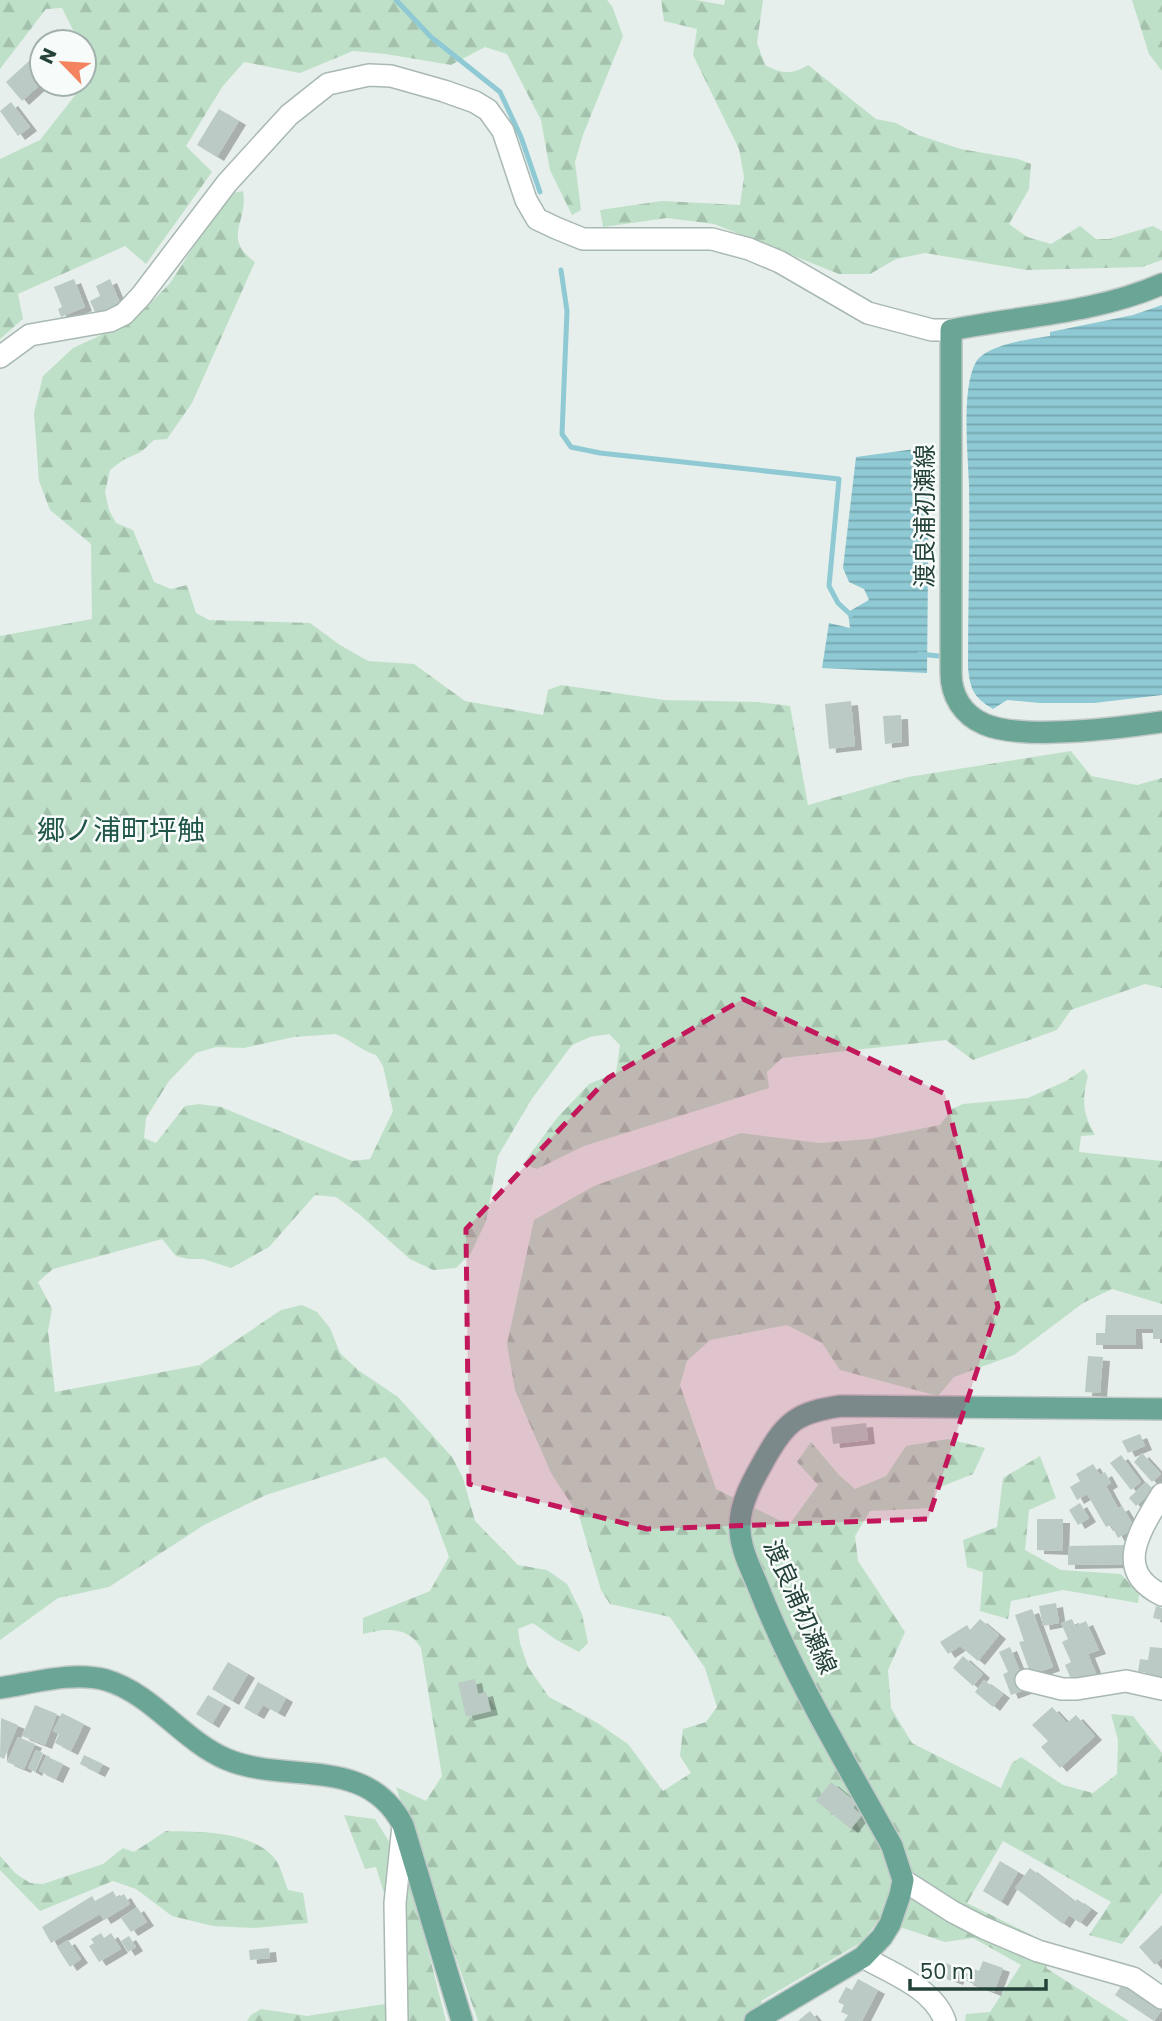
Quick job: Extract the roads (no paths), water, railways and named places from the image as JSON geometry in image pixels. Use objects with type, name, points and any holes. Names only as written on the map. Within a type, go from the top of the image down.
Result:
[{"type":"main road","points":[[951,331],[1087,306],[1127,297],[1162,284]]},
{"type":"main road","name":"渡良浦初瀬線","points":[[951,331],[951,688],[969,715],[985,725],[1008,730],[1055,732],[1162,722]]},
{"type":"main road","name":"渡良浦初瀬線","points":[[902,1880],[892,1846],[786,1649],[744,1552],[740,1526],[743,1506],[752,1482],[782,1430],[799,1417],[818,1409],[841,1406],[1162,1409]]},
{"type":"main road","points":[[0,1688],[85,1677],[106,1681],[136,1694],[202,1746],[228,1760],[357,1783],[379,1794],[394,1809],[402,1825],[462,2021]]},
{"type":"main road","points":[[755,2021],[863,1957],[890,1924],[902,1880]]},
{"type":"street","points":[[0,357],[30,335],[110,321],[124,314],[141,296],[227,183],[289,116],[328,84],[369,75],[391,76],[444,91],[475,102],[488,110],[503,131],[526,200],[537,219],[556,228],[583,239],[712,239],[724,242],[780,262],[868,313],[932,330],[951,331]]},
{"type":"street","points":[[1162,1494],[1143,1526],[1133,1553],[1141,1577],[1152,1590],[1162,1595]]},
{"type":"street","points":[[1026,1681],[1062,1689],[1077,1689],[1126,1681],[1162,1689]]},
{"type":"street","points":[[397,2021],[395,1903],[402,1825]]},
{"type":"street","points":[[902,1880],[984,1928],[1038,1951],[1133,1978],[1162,1998]]},
{"type":"street","points":[[863,1957],[928,1994],[940,2007],[945,2021]]},
{"type":"water","points":[[1162,305],[1162,695],[1094,703],[1007,700],[993,709],[974,692],[968,667],[967,404],[971,373],[982,356],[999,347],[1050,336],[1050,332],[1133,315]]},
{"type":"water","points":[[915,449],[925,459],[929,468],[927,673],[822,668],[829,623],[850,628],[848,612],[869,600],[864,589],[849,582],[843,568],[856,457]]},
{"type":"waterway","points":[[396,0],[431,37],[500,92],[521,137],[540,192]]},
{"type":"waterway","points":[[561,270],[567,311],[562,434],[571,447],[600,453],[839,479],[829,586],[838,603],[851,615]]},
{"type":"waterway","points":[[920,654],[938,656]]},
{"type":"district","name":"郷ノ浦町坪触","points":[[121,830]]}]
